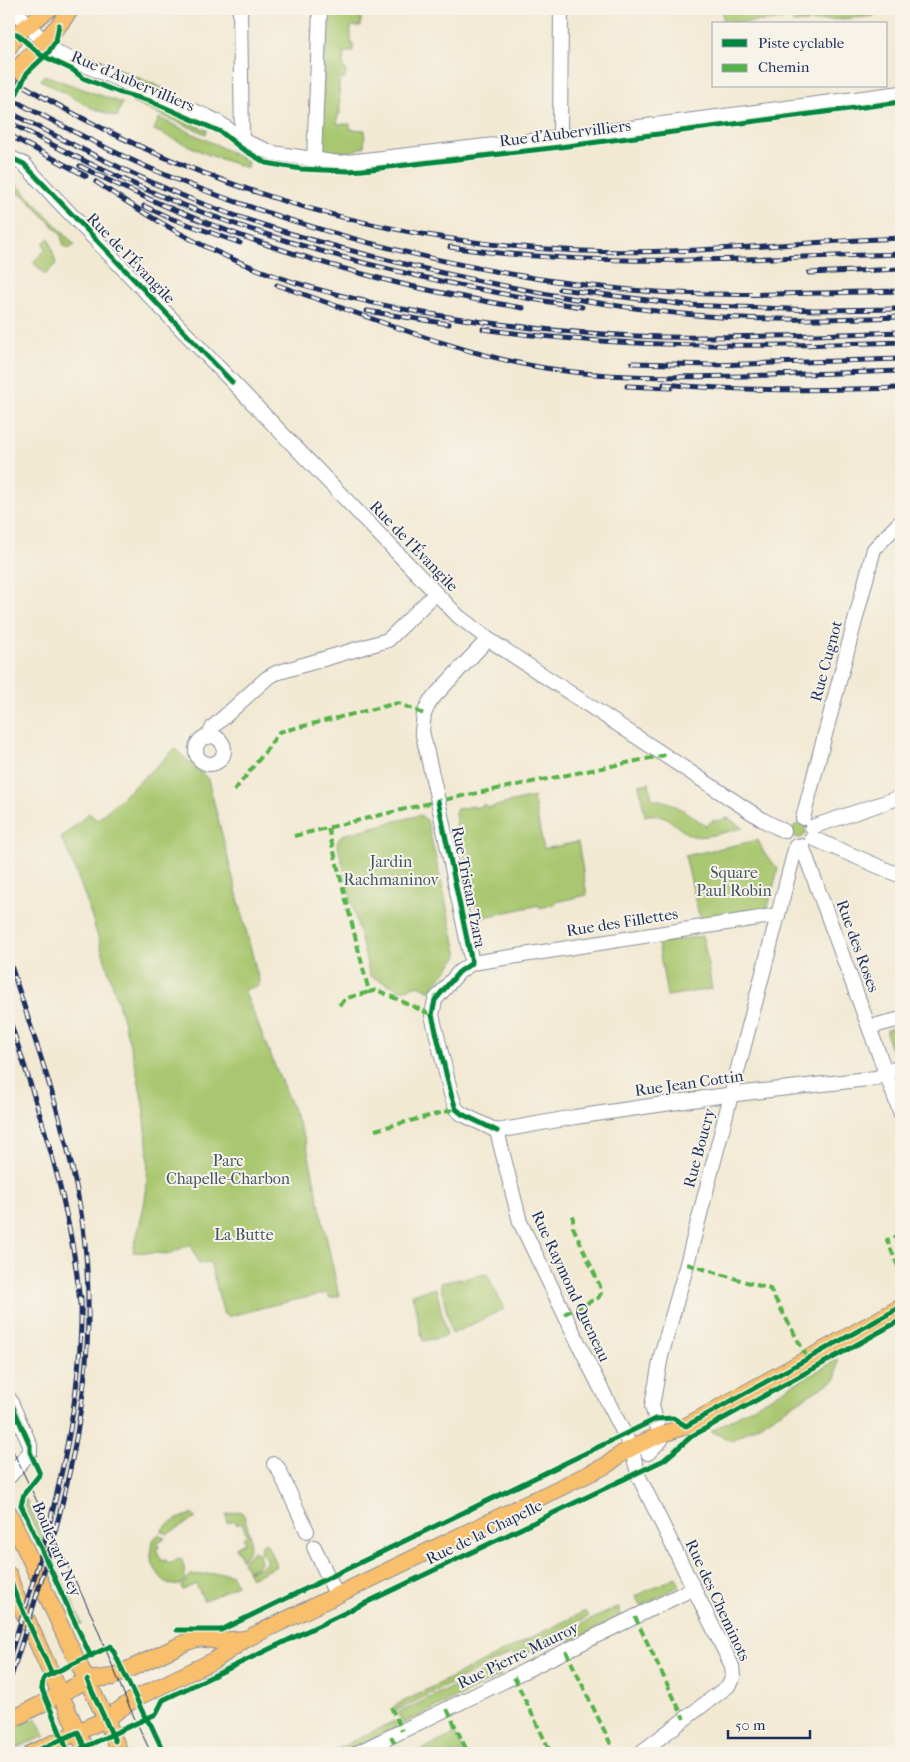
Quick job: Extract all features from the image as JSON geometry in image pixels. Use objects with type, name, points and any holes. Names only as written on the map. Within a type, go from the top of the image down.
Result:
[{"type":"main road","points":[[9,47],[17,34],[49,9]]},
{"type":"main road","points":[[9,87],[19,67],[59,25],[71,9]]},
{"type":"main road","name":"Rue de la Chapelle","points":[[32,1753],[106,1719],[136,1698],[215,1660],[246,1639],[612,1462],[622,1454],[633,1454],[901,1308]]},
{"type":"main road","name":"Boulevard Ney","points":[[9,1513],[106,1719],[120,1753]]},
{"type":"main road","points":[[9,1575],[14,1591],[87,1753]]},
{"type":"main road","name":"Rue de la Chapelle","points":[[87,1680],[112,1677],[187,1642],[200,1638],[218,1641],[246,1639]]},
{"type":"main road","points":[[9,1721],[87,1680]]},
{"type":"street","name":"Rue d'Aubervilliers","points":[[14,9],[43,41],[61,55],[208,117],[246,142],[273,153],[339,164],[901,94]]},
{"type":"street","points":[[240,9],[242,139]]},
{"type":"street","points":[[314,160],[320,9]]},
{"type":"street","points":[[560,137],[561,9]]},
{"type":"street","name":"Rue de l'Évangile","points":[[9,157],[24,164],[458,616],[488,639],[764,820],[784,831]]},
{"type":"street","name":"Rue Cugnot","points":[[805,835],[874,549],[901,523]]},
{"type":"street","points":[[208,736],[213,727],[267,678],[276,673],[388,640],[435,594]]},
{"type":"street","name":"Rue Tristan Tzara","points":[[488,639],[430,701],[424,714],[422,731],[472,963],[459,972],[435,1000],[432,1015],[456,1109],[497,1132]]},
{"type":"street","points":[[901,798],[805,835],[787,841],[784,831],[793,819],[805,835],[901,876]]},
{"type":"street","name":"Rue Boucry","points":[[659,1439],[652,1406],[661,1356],[687,1264],[778,915],[805,835]]},
{"type":"street","name":"Rue des Roses","points":[[805,835],[869,1027],[901,1114]]},
{"type":"street","name":"Rue des Fillettes","points":[[472,963],[778,915]]},
{"type":"street","points":[[869,1027],[901,1018]]},
{"type":"street","name":"Rue Jean Cottin","points":[[497,1132],[575,1117],[731,1095],[876,1078],[901,1066]]},
{"type":"street","name":"Rue Raymond Queneau","points":[[497,1132],[520,1222],[633,1454]]},
{"type":"street","points":[[9,1398],[30,1445],[30,1452],[9,1477]]},
{"type":"street","name":"Rue de la Chapelle","points":[[633,1454],[648,1454],[661,1440],[659,1439]]},
{"type":"street","name":"Rue des Cheminots","points":[[633,1454],[638,1477],[732,1666],[734,1677],[728,1686],[640,1753]]},
{"type":"street","points":[[274,1464],[278,1468],[307,1531]]},
{"type":"street","points":[[314,1548],[337,1596]]},
{"type":"street","name":"Rue Pierre Mauroy","points":[[357,1753],[694,1588]]},
{"type":"green space","points":[[722,9],[788,9],[790,19],[750,22],[723,22]]},
{"type":"green space","points":[[791,9],[873,9],[874,16],[805,22],[793,22]]},
{"type":"green space","points":[[359,14],[361,26],[351,26],[353,52],[344,52],[343,69],[346,69],[345,79],[339,79],[340,114],[338,114],[337,124],[350,124],[350,129],[365,130],[364,147],[346,153],[323,151],[321,148],[326,15]]},
{"type":"green space","points":[[72,48],[167,90],[166,94],[70,52]]},
{"type":"green space","points":[[44,75],[122,103],[117,117],[92,108],[41,80]]},
{"type":"green space","points":[[134,99],[207,130],[206,134],[133,103]]},
{"type":"green space","points":[[159,118],[215,144],[248,162],[247,168],[209,155],[154,130]]},
{"type":"green space","points":[[9,176],[75,245],[68,249],[64,246],[60,233],[23,195],[9,191]]},
{"type":"green space","points":[[49,238],[56,264],[45,275],[33,262],[46,249],[43,243]]},
{"type":"green space","name":"Parc Chapelle-Charbon","points":[[175,749],[208,779],[260,985],[244,990],[306,1142],[339,1296],[330,1298],[327,1293],[227,1317],[226,1314],[224,1315],[210,1262],[199,1264],[191,1244],[169,1254],[133,1252],[146,1192],[148,1164],[147,1135],[143,1107],[132,1052],[98,936],[81,886],[61,838],[89,813],[97,820]]},
{"type":"green space","points":[[649,783],[652,799],[674,805],[706,826],[713,820],[728,818],[743,828],[698,837],[686,833],[660,815],[645,816],[639,785]]},
{"type":"green space","points":[[533,797],[544,849],[578,842],[587,895],[555,902],[555,904],[540,908],[539,905],[479,918],[461,837],[458,837],[455,813],[457,809],[474,806],[475,808],[486,804],[487,808]]},
{"type":"green space","name":"Jardin Rachmaninov","points":[[420,815],[427,820],[458,956],[430,991],[419,985],[401,990],[370,976],[337,842],[342,835]]},
{"type":"green space","points":[[796,824],[802,824],[806,831],[802,838],[796,838],[792,834],[792,828]]},
{"type":"green space","name":"Square Paul Robin","points":[[758,840],[764,853],[778,869],[767,911],[706,920],[699,915],[685,856]]},
{"type":"green space","points":[[703,936],[712,989],[667,996],[658,943]]},
{"type":"green space","points":[[901,1026],[901,1058],[897,1059],[889,1046],[887,1030]]},
{"type":"green space","points":[[487,1274],[504,1309],[452,1334],[440,1283]]},
{"type":"green space","points":[[436,1288],[447,1336],[423,1341],[412,1294]]},
{"type":"green space","points":[[838,1359],[836,1379],[732,1441],[711,1431]]},
{"type":"green space","points":[[26,1499],[82,1624],[78,1625],[24,1505]]},
{"type":"green space","points":[[240,1511],[245,1517],[250,1539],[248,1552],[242,1560],[235,1547],[245,1542],[243,1538],[247,1535],[242,1523],[237,1525],[234,1520],[228,1523],[226,1515]]},
{"type":"green space","points":[[192,1514],[196,1518],[167,1534],[162,1532],[163,1528],[177,1519]]},
{"type":"green space","points":[[159,1534],[165,1538],[158,1542],[160,1547],[156,1549],[162,1561],[166,1560],[169,1564],[181,1558],[184,1566],[185,1580],[178,1585],[170,1584],[163,1579],[152,1561],[153,1541]]},
{"type":"green space","points":[[266,1543],[277,1566],[251,1578],[247,1571],[265,1565],[267,1558],[262,1555],[260,1550],[261,1546]]},
{"type":"green space","points":[[253,1551],[259,1553],[261,1562],[256,1568],[247,1570],[243,1562]]},
{"type":"green space","points":[[225,1573],[232,1575],[237,1585],[204,1601],[196,1584],[183,1590],[181,1586],[191,1575]]},
{"type":"green space","points":[[676,1577],[680,1586],[640,1606],[636,1596]]},
{"type":"green space","points":[[618,1607],[622,1617],[570,1641],[565,1632]]},
{"type":"green space","points":[[585,1611],[588,1617],[548,1637],[550,1642],[515,1659],[512,1653],[396,1711],[394,1706]]},
{"type":"green space","points":[[496,1666],[501,1676],[403,1724],[398,1713]]},
{"type":"green space","points":[[36,1718],[45,1736],[9,1751],[9,1730]]},
{"type":"green space","points":[[394,1721],[397,1727],[343,1753],[329,1753]]},
{"type":"green space","points":[[455,1734],[464,1753],[414,1753]]},
{"type":"tram line","points":[[9,1443],[93,1618],[128,1704],[151,1753]]},
{"type":"railway","points":[[9,77],[75,115],[143,148],[213,177],[284,201],[356,220],[430,235],[505,246],[621,252],[701,250],[901,238]]},
{"type":"railway","points":[[9,98],[140,164],[238,203],[348,237],[462,265],[575,284],[698,294],[901,291]]},
{"type":"railway","points":[[9,112],[126,171],[198,202],[302,237],[409,265],[564,297],[678,313],[730,318],[779,319],[901,317]]},
{"type":"railway","points":[[9,122],[129,182],[204,213],[250,229],[344,258],[391,270],[486,291],[582,307]]},
{"type":"railway","points":[[9,135],[86,176]]},
{"type":"railway","points":[[80,166],[191,217],[307,258],[420,288],[523,308]]},
{"type":"railway","points":[[96,182],[176,231],[240,262],[282,278],[322,290],[362,301],[424,313],[543,329],[632,336],[752,337],[901,332]]},
{"type":"railway","points":[[144,206],[170,218],[240,243]]},
{"type":"railway","points":[[450,247],[506,254],[618,260],[901,254]]},
{"type":"railway","points":[[809,273],[901,269]]},
{"type":"railway","points":[[277,285],[443,343],[511,361],[570,372],[668,377],[901,371]]},
{"type":"railway","points":[[560,289],[687,305],[815,310],[901,309]]},
{"type":"railway","points":[[367,311],[449,324]]},
{"type":"railway","points":[[483,329],[587,340],[692,345],[797,345],[901,342]]},
{"type":"railway","points":[[632,363],[712,365],[901,359]]},
{"type":"railway","points":[[664,384],[694,387],[812,390],[901,388]]},
{"type":"railway","points":[[627,386],[671,388]]},
{"type":"railway","points":[[9,959],[50,1085],[68,1148],[75,1181],[81,1213],[87,1275],[88,1335],[83,1394],[74,1452],[61,1510],[28,1625],[9,1683]]},
{"type":"railway","points":[[9,1018],[43,1123],[62,1195],[76,1267],[80,1304]]},
{"type":"railway","points":[[9,1658],[49,1526],[60,1480],[76,1387],[81,1297]]},
{"type":"marked path","points":[[234,791],[279,732],[398,703],[424,714]]},
{"type":"marked path","points":[[294,836],[438,801],[666,755]]},
{"type":"marked path","points":[[328,828],[369,992],[377,990],[432,1015]]},
{"type":"marked path","points":[[339,1005],[347,998],[369,992]]},
{"type":"marked path","points":[[375,1130],[456,1109]]},
{"type":"marked path","points":[[564,1314],[598,1298],[601,1293],[600,1286],[573,1227],[573,1216]]},
{"type":"marked path","points":[[901,1235],[887,1240],[898,1266],[901,1264]]},
{"type":"marked path","points":[[687,1264],[770,1289],[808,1359]]},
{"type":"marked path","points":[[635,1617],[684,1719]]},
{"type":"marked path","points":[[566,1651],[615,1753]]},
{"type":"marked path","points":[[514,1677],[551,1753]]},
{"type":"marked path","points":[[391,1707],[402,1731]]},
{"type":"marked path","points":[[447,1709],[468,1753]]},
{"type":"marked path","points":[[391,1736],[399,1753]]},
{"type":"cycle path","points":[[9,109],[27,73],[48,53],[56,41],[59,25]]},
{"type":"cycle path","points":[[17,34],[41,55],[73,70],[83,78],[118,92],[150,101],[221,132],[241,148],[266,163],[301,169],[363,170],[560,147],[901,102]]},
{"type":"cycle path","points":[[9,157],[24,164],[232,382]]},
{"type":"cycle path","points":[[438,801],[472,963],[459,972],[435,1000],[432,1015],[456,1109],[462,1114],[497,1131]]},
{"type":"cycle path","points":[[177,1630],[221,1630],[656,1419],[673,1418],[686,1426],[901,1307]]},
{"type":"cycle path","points":[[72,1753],[156,1714],[163,1700],[664,1460],[692,1436],[901,1320]]},
{"type":"cycle path","points":[[9,1398],[30,1445],[30,1452],[40,1474],[24,1494],[21,1505],[91,1657]]},
{"type":"cycle path","points":[[9,1575],[14,1591],[52,1674]]},
{"type":"cycle path","points":[[42,1689],[45,1677],[111,1646],[164,1753]]},
{"type":"cycle path","points":[[87,1680],[115,1741]]},
{"type":"cycle path","points":[[42,1689],[66,1747]]},
{"type":"cycle path","points":[[32,1753],[78,1732],[87,1753]]},
{"type":"park label","name":"La Butte","points":[[244,1234]]}]
